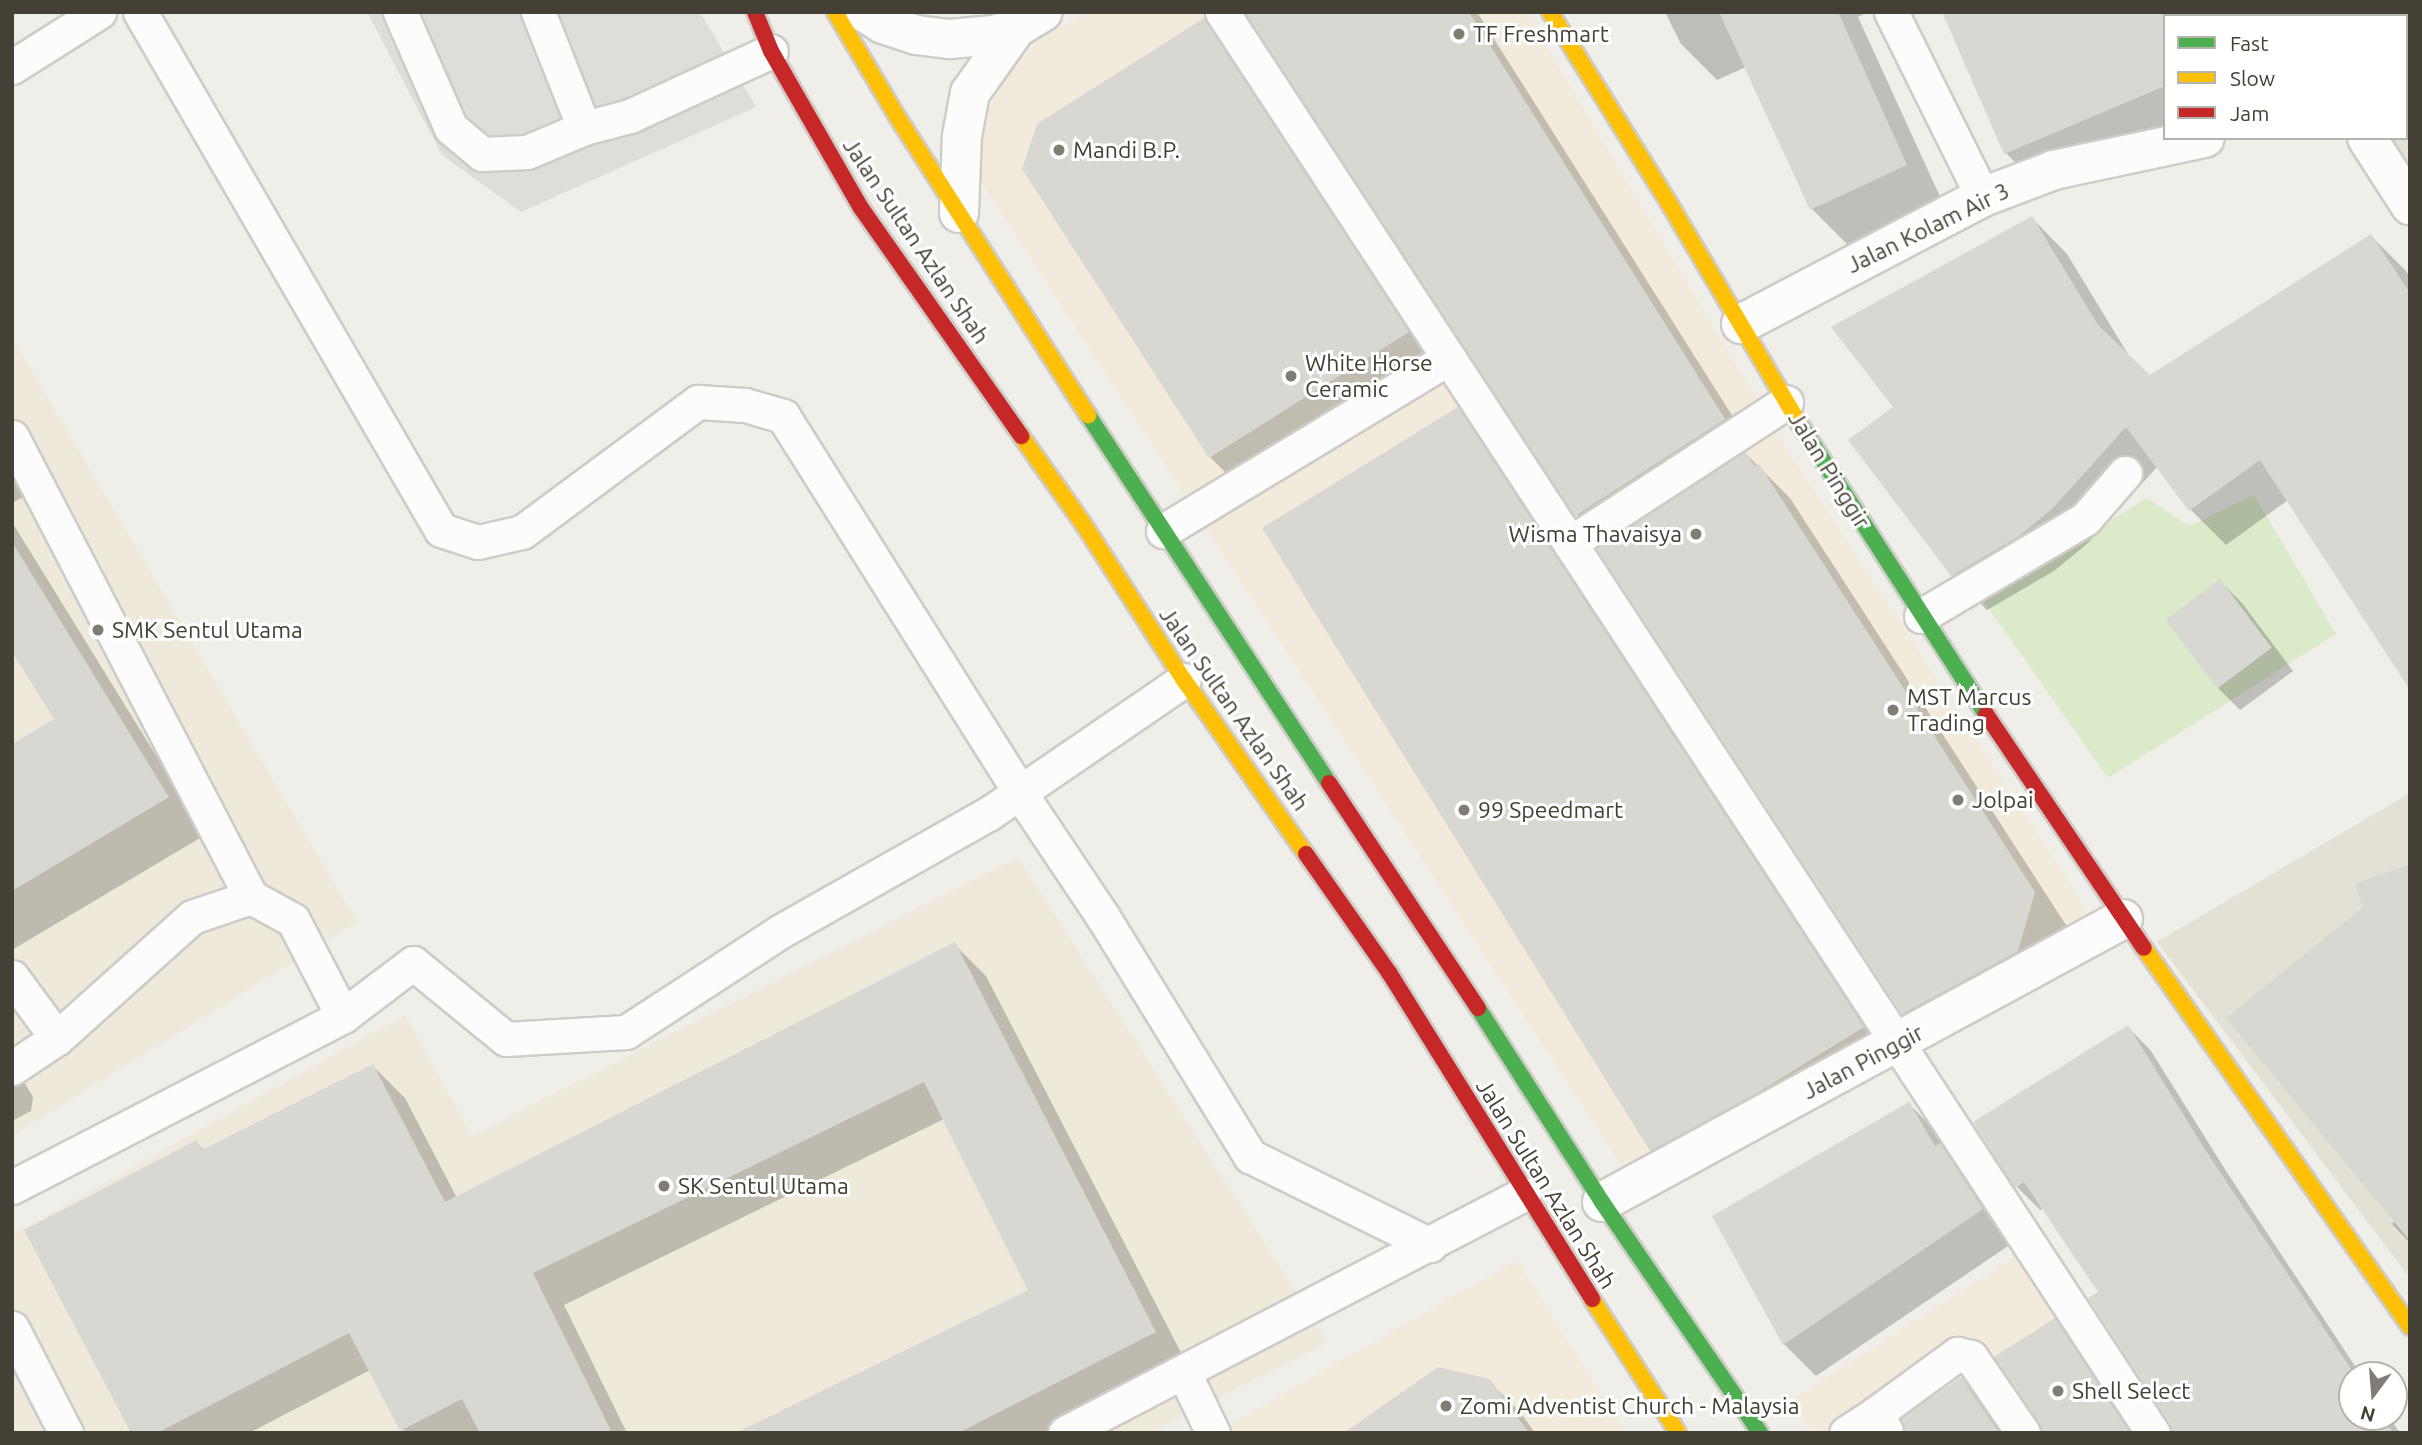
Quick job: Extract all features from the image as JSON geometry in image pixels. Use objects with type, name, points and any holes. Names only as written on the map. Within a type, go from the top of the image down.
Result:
[{"type":"main road","name":"Jalan Sultan Azlan Shah","points":[[755,12],[771,51],[861,208],[1082,522],[1184,680],[1390,974],[1524,1194],[1678,1433]]},
{"type":"main road","name":"Jalan Sultan Azlan Shah","points":[[835,12],[898,118],[1163,531],[1481,1012],[1602,1202],[1760,1433]]},
{"type":"main road","name":"Jalan Pinggir","points":[[1550,12],[1786,402],[1921,616],[2123,919],[2410,1327]]},
{"type":"street","points":[[864,12],[883,24],[916,35],[950,39],[972,39],[1030,20]]},
{"type":"street","points":[[959,213],[962,136],[970,93],[1030,20]]},
{"type":"street","name":"Jalan Kolam Air 3","points":[[1741,324],[1983,197],[2054,170],[2196,140]]},
{"type":"street","points":[[2368,140],[2410,205]]},
{"type":"street","name":"Jalan Pinggir","points":[[1602,1202],[1898,1044],[2123,919]]},
{"type":"lane","points":[[12,67],[99,12]]},
{"type":"lane","points":[[139,12],[441,530],[478,542],[522,532],[698,402],[746,405],[783,416],[1020,793],[1103,918],[1250,1156],[1430,1245]]},
{"type":"lane","points":[[400,12],[452,128],[482,154],[527,152],[584,128],[630,116],[771,51]]},
{"type":"lane","points":[[538,12],[584,128]]},
{"type":"lane","points":[[1222,12],[2153,1433]]},
{"type":"lane","points":[[1891,12],[1983,197]]},
{"type":"lane","points":[[1163,531],[1449,358]]},
{"type":"lane","points":[[1570,543],[1786,402]]},
{"type":"lane","points":[[12,437],[251,897],[293,920],[343,1016]]},
{"type":"lane","points":[[1921,616],[2085,519],[2125,473]]},
{"type":"lane","points":[[12,1187],[343,1016],[413,963],[506,1039],[626,1032],[781,931],[988,814],[1184,680]]},
{"type":"lane","points":[[12,1068],[57,1038],[192,917],[251,897]]},
{"type":"lane","points":[[12,977],[57,1038]]},
{"type":"lane","points":[[1065,1433],[1524,1194]]},
{"type":"lane","points":[[12,1328],[65,1433]]},
{"type":"lane","points":[[1846,1433],[1881,1424],[1957,1354],[1971,1357],[2023,1433]]},
{"type":"lane","points":[[1184,1373],[1213,1433]]},
{"type":"shaded area","points":[[367,12],[700,12],[756,107],[521,212],[442,155]]},
{"type":"shaded area","points":[[1086,12],[1526,12],[1774,429],[2089,913],[1623,1168],[981,182],[983,122],[1005,77],[1035,43]]},
{"type":"shaded area","points":[[2410,29],[2410,191],[2376,140],[2408,140]]},
{"type":"shaded area","name":"SMK Sentul Utama","points":[[12,337],[357,922],[12,1136]]},
{"type":"shaded area","points":[[2410,793],[2410,1278],[2157,942]]},
{"type":"shaded area","name":"SK Sentul Utama","points":[[1018,857],[1328,1342],[1150,1433],[12,1433],[12,1235],[405,1015],[472,1136]]},
{"type":"shaded area","points":[[2021,1253],[2138,1433],[1812,1433],[1790,1401]]},
{"type":"shaded area","points":[[1517,1260],[1625,1433],[1228,1433],[1225,1427]]},
{"type":"green space","points":[[2254,495],[2336,634],[2108,778],[1982,599],[2147,498],[2189,526]]},
{"type":"building","points":[[1245,12],[1469,12],[1725,419],[1575,516]]},
{"type":"building","points":[[1719,12],[1838,12],[1907,165],[1810,210]]},
{"type":"building","points":[[1942,12],[2165,12],[2163,87],[2004,154]]},
{"type":"building","points":[[1204,18],[1409,332],[1209,458],[1022,169],[1037,124]]},
{"type":"building","points":[[2032,216],[2098,325],[2150,375],[2371,234],[2410,293],[2410,690],[2260,460],[2189,511],[2126,427],[2053,508],[2019,536],[1951,576],[1848,440],[1893,407],[1831,327]]},
{"type":"building","points":[[1458,407],[1864,1027],[1757,1093],[1650,1151],[1262,528]]},
{"type":"building","points":[[1745,452],[1755,466],[1759,464],[2035,892],[2018,951],[1902,1014],[1597,549]]},
{"type":"building","points":[[12,542],[169,797],[12,891],[12,744],[54,719],[12,652]]},
{"type":"building","points":[[2220,579],[2272,648],[2217,689],[2166,620]]},
{"type":"building","points":[[2410,864],[2410,1241],[2226,1018],[2363,907],[2355,884]]},
{"type":"building","points":[[955,942],[1156,1332],[958,1433],[736,1433],[1028,1290],[924,1082],[533,1273],[612,1433],[480,1433],[462,1399],[400,1431],[349,1333],[157,1433],[131,1433],[24,1230],[197,1140],[202,1150],[373,1064],[445,1202]]},
{"type":"building","points":[[2128,1025],[2204,1148],[2346,1361],[2338,1361],[2338,1431],[2393,1433],[2172,1433],[2169,1422],[2088,1298],[2098,1292],[2024,1182],[2015,1188],[1973,1122]]},
{"type":"building","points":[[1909,1102],[1935,1146],[1940,1143],[1983,1209],[1783,1345],[1712,1216]]},
{"type":"building","name":"Shell Select","points":[[2055,1318],[2130,1433],[2042,1433],[2039,1422],[1994,1357]]},
{"type":"building","name":"Zomi Adventist Church - Malaysia","points":[[1438,1367],[1490,1379],[1529,1433],[1344,1433]]},
{"type":"building","points":[[1961,1377],[1999,1433],[1905,1433],[1901,1419]]},
{"type":"traffic: fast","points":[[1088,415],[1329,783]]},
{"type":"traffic: fast","points":[[1799,423],[1986,714]]},
{"type":"traffic: fast","points":[[1478,1008],[1602,1202],[1760,1433]]},
{"type":"traffic: slow","points":[[835,12],[898,118],[1088,415]]},
{"type":"traffic: slow","points":[[1550,12],[1670,205],[1799,423]]},
{"type":"traffic: slow","points":[[1021,436],[1082,522],[1184,680],[1306,854]]},
{"type":"traffic: slow","points":[[2144,948],[2410,1327]]},
{"type":"traffic: slow","points":[[1592,1299],[1678,1433]]},
{"type":"traffic: jam","points":[[755,12],[771,51],[861,208],[1021,436]]},
{"type":"traffic: jam","points":[[1986,714],[2144,948]]},
{"type":"traffic: jam","points":[[1329,783],[1478,1008]]},
{"type":"traffic: jam","points":[[1306,854],[1390,974],[1592,1299]]},
{"type":"place","name":"TF Freshmart","points":[[1459,34]]},
{"type":"place","name":"Mandi B.P.","points":[[1059,150]]},
{"type":"place","name":"White Horse Ceramic","points":[[1291,376]]},
{"type":"place","name":"Wisma Thavaisya","points":[[1696,534]]},
{"type":"place","name":"SMK Sentul Utama","points":[[98,630]]},
{"type":"place","name":"MST Marcus Trading","points":[[1893,710]]},
{"type":"place","name":"Jolpai","points":[[1958,800]]},
{"type":"place","name":"99 Speedmart","points":[[1464,810]]},
{"type":"place","name":"SK Sentul Utama","points":[[664,1186]]},
{"type":"place","name":"Shell Select","points":[[2058,1391]]},
{"type":"place","name":"Zomi Adventist Church - Malaysia","points":[[1446,1406]]}]
